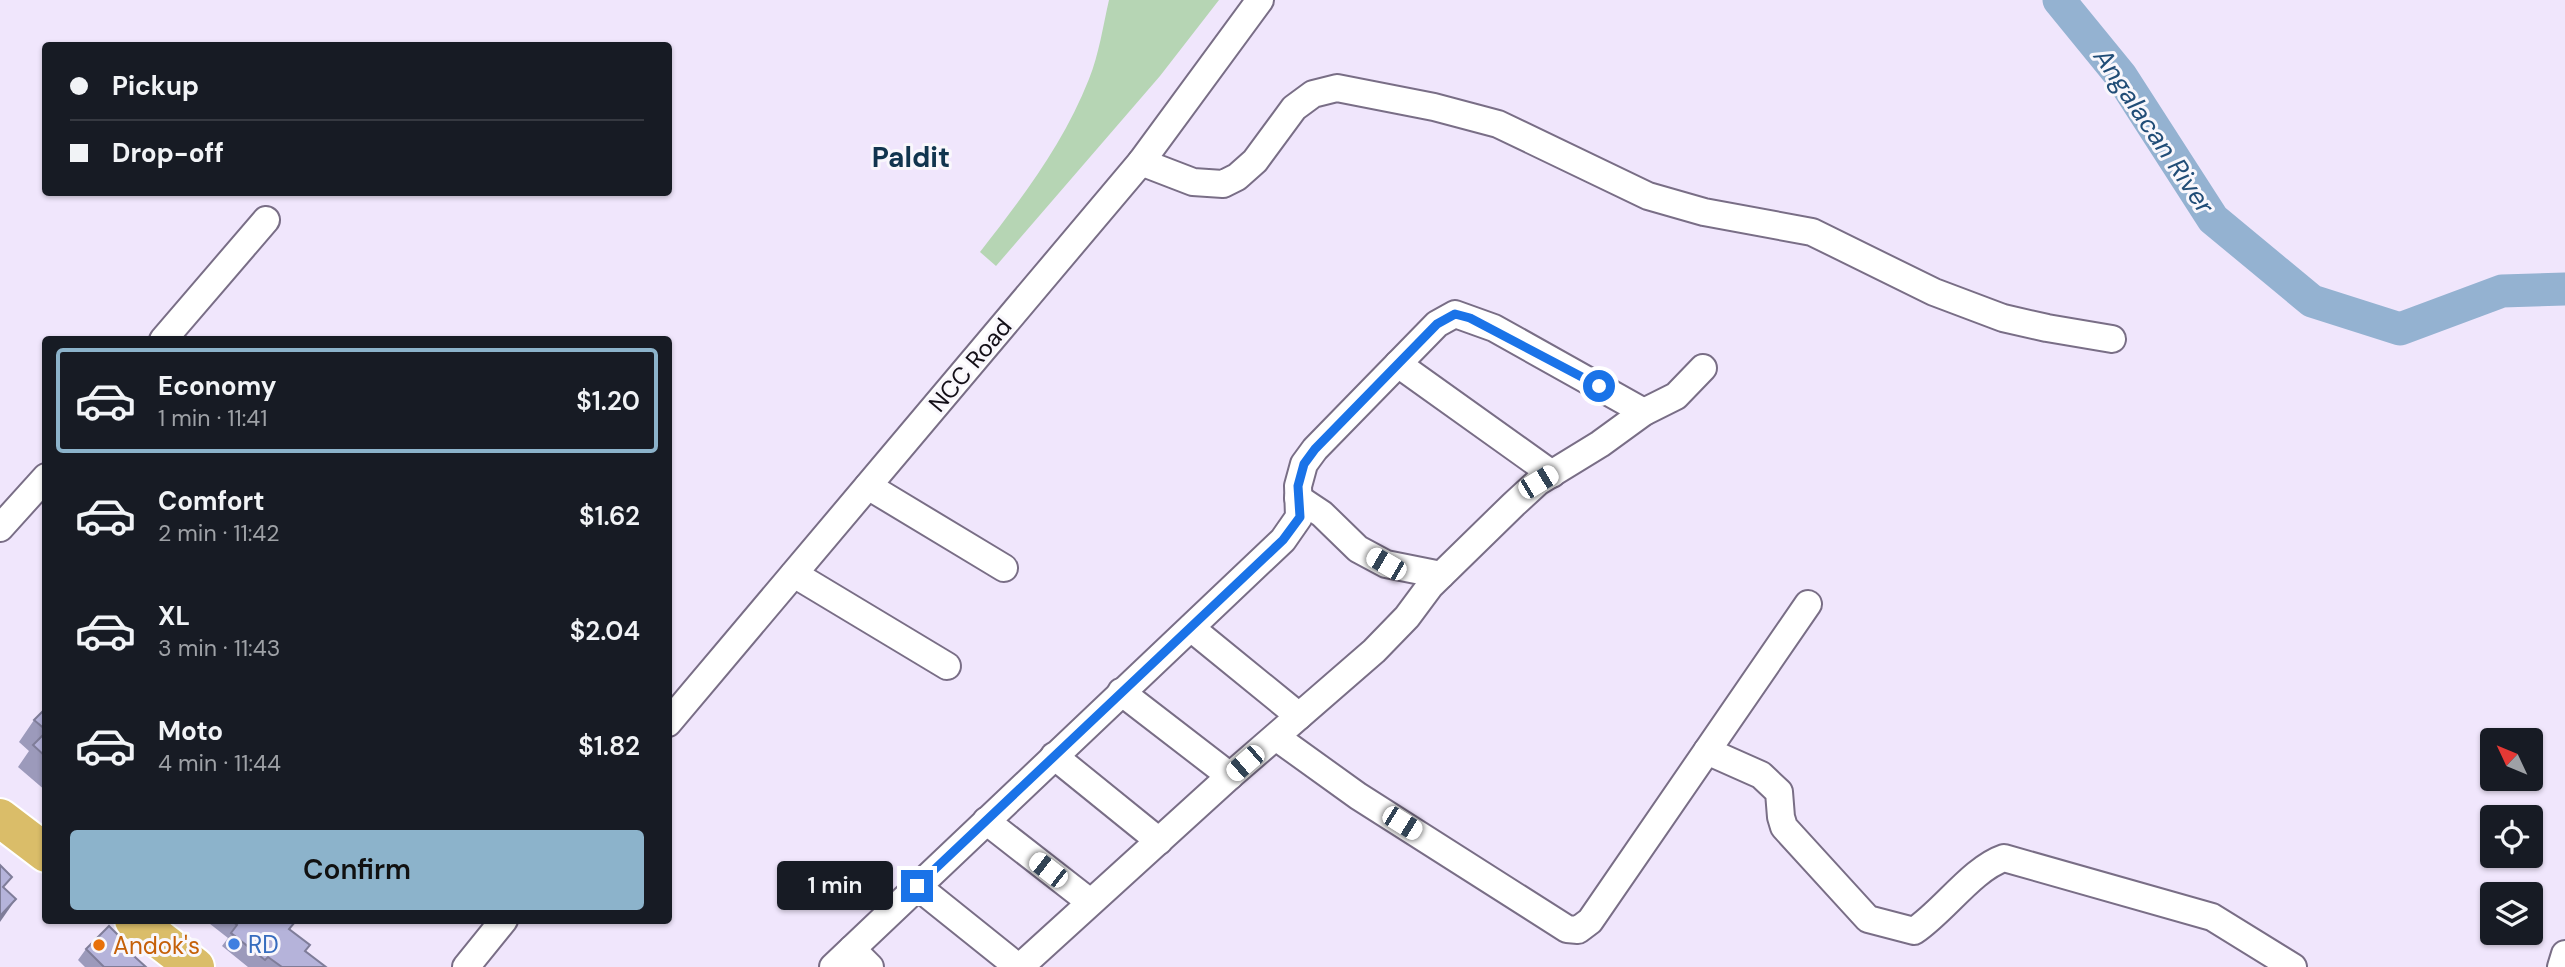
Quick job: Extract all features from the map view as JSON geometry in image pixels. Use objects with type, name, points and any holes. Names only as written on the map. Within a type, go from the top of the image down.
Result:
[{"type":"highway","points":[[5,831],[42,851]]},
{"type":"highway","points":[[139,924],[195,967]]},
{"type":"street","name":"NCC Road","points":[[672,718],[1141,162],[1256,2]]},
{"type":"street","points":[[1141,162],[1193,182],[1223,184],[1237,177],[1255,161],[1294,108],[1313,94],[1337,88],[1434,107],[1498,124],[1648,196],[1704,212],[1812,232],[1934,292],[2003,318],[2112,339]]},
{"type":"street","points":[[166,336],[266,220]]},
{"type":"street","points":[[852,961],[917,886],[1242,581],[1294,527],[1300,517],[1298,486],[1304,464],[1315,449],[1437,324],[1455,314],[1494,328],[1644,412]]},
{"type":"street","points":[[1398,364],[1552,474]]},
{"type":"street","points":[[917,886],[1019,967],[1230,776],[1374,651],[1407,617],[1441,575],[1538,482],[1644,412],[1676,396],[1703,368]]},
{"type":"street","points":[[0,528],[42,481]]},
{"type":"street","points":[[868,486],[1004,568]]},
{"type":"street","points":[[1298,498],[1322,514],[1359,548],[1386,564],[1441,575]]},
{"type":"street","points":[[794,574],[947,666]]},
{"type":"street","points":[[1276,737],[1358,796],[1567,929],[1578,930],[1590,921],[1808,604]]},
{"type":"street","points":[[1191,628],[1300,716]]},
{"type":"street","points":[[1122,692],[1230,776]]},
{"type":"street","points":[[1707,751],[1761,775],[1779,792],[1784,827],[1868,919],[1914,931],[1930,921],[1990,863],[2004,858],[2212,917],[2292,967]]},
{"type":"street","points":[[1054,756],[1159,841]]},
{"type":"street","points":[[986,821],[1090,902]]},
{"type":"street","points":[[466,967],[501,924]]},
{"type":"street","points":[[2561,967],[2565,954]]},
{"type":"green space","points":[[1109,0],[1219,0],[1160,76],[996,266],[980,252],[1055,148],[1079,103],[1098,50]]},
{"type":"building","points":[[42,712],[42,727],[34,720]]},
{"type":"building","points":[[42,736],[42,753],[33,745]]},
{"type":"building","points":[[0,865],[12,877],[3,887],[16,899],[0,916]]},
{"type":"building","points":[[293,924],[289,929],[310,945],[305,951],[326,967],[282,967],[268,957],[265,960],[231,933],[237,925]]},
{"type":"building","points":[[109,926],[128,945],[125,948],[146,967],[104,967],[86,949]]},
{"type":"waterway","name":"Angalacan River","points":[[2059,0],[2121,76],[2213,219],[2312,301],[2400,329],[2502,291],[2565,289]]},
{"type":"place","name":"RD","points":[[234,944]]},
{"type":"place","name":"Andok's","points":[[99,945]]},
{"type":"district","name":"Paldit","points":[[911,157]]},
{"type":"route","points":[[917,886],[1283,540],[1300,517],[1298,486],[1304,464],[1315,449],[1437,324],[1455,314],[1470,318],[1494,328],[1599,386]]}]
